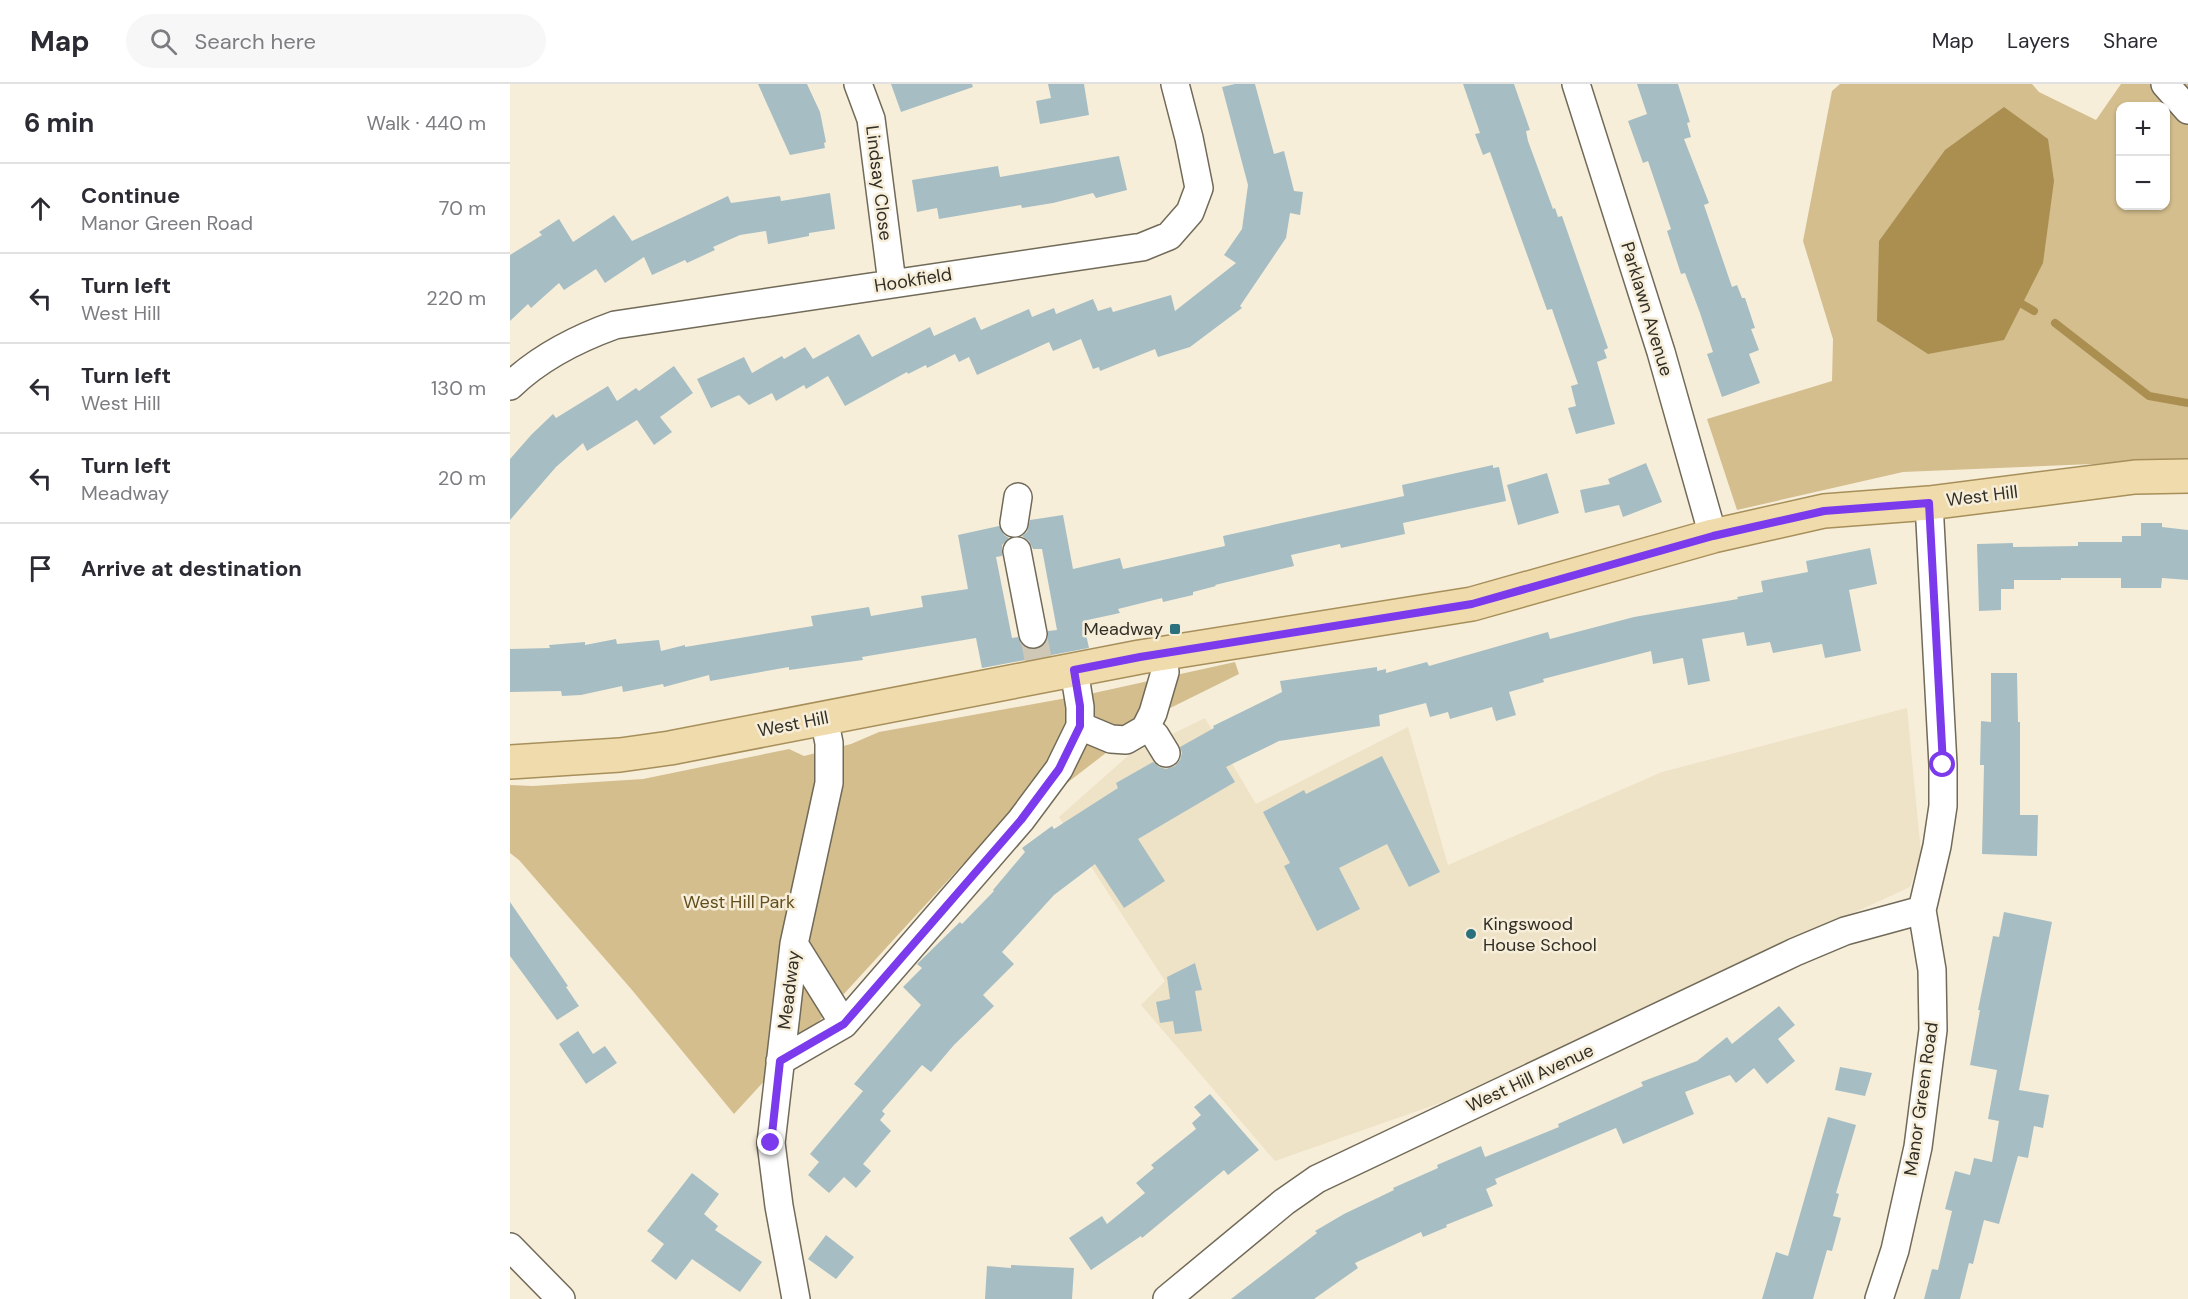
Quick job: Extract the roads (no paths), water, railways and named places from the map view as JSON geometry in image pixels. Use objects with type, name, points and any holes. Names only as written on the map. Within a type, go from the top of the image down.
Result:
[{"type":"main road","name":"West Hill","points":[[510,762],[670,748],[1052,670],[1472,604],[1713,536],[1824,511],[1929,503],[2134,477],[2188,476]]},
{"type":"street","name":"Lindsay Close","points":[[858,84],[871,119],[892,283]]},
{"type":"street","name":"Hookfield","points":[[510,386],[554,352],[584,336],[615,325],[1142,247],[1169,236],[1190,212],[1199,188],[1190,138],[1175,84]]},
{"type":"street","name":"Parklawn Avenue","points":[[1576,84],[1661,352],[1713,536]]},
{"type":"street","points":[[2165,84],[2188,110]]},
{"type":"street","name":"Manor Green Road","points":[[1879,1299],[1895,1250],[1918,1147],[1933,1030],[1932,970],[1922,910],[1937,846],[1943,806],[1929,503]]},
{"type":"street","points":[[1017,551],[1034,634]]},
{"type":"street","points":[[1080,726],[1111,739],[1126,740],[1145,729],[1153,713],[1165,672],[1162,654]]},
{"type":"street","points":[[780,1061],[844,1024],[1021,820],[1059,769],[1080,726],[1080,706],[1052,670]]},
{"type":"street","name":"Meadway","points":[[796,1299],[778,1206],[771,1143],[794,944],[829,783],[829,743],[824,718]]},
{"type":"street","points":[[1145,729],[1155,735],[1166,753]]},
{"type":"street","name":"West Hill Avenue","points":[[1167,1299],[1284,1202],[1317,1179],[1795,952],[1845,931],[1922,910]]},
{"type":"street","points":[[794,944],[844,1024]]},
{"type":"street","points":[[510,1247],[561,1299]]},
{"type":"waterway","points":[[2022,304],[2034,311]]},
{"type":"waterway","points":[[2055,323],[2149,396],[2188,403]]},
{"type":"tunnel","points":[[1033,634],[1039,663]]},
{"type":"place","name":"Meadway","points":[[1175,629]]},
{"type":"place","name":"Kingswood House School","points":[[1471,934]]},
{"type":"park label","name":"West Hill Park","points":[[739,902]]}]
